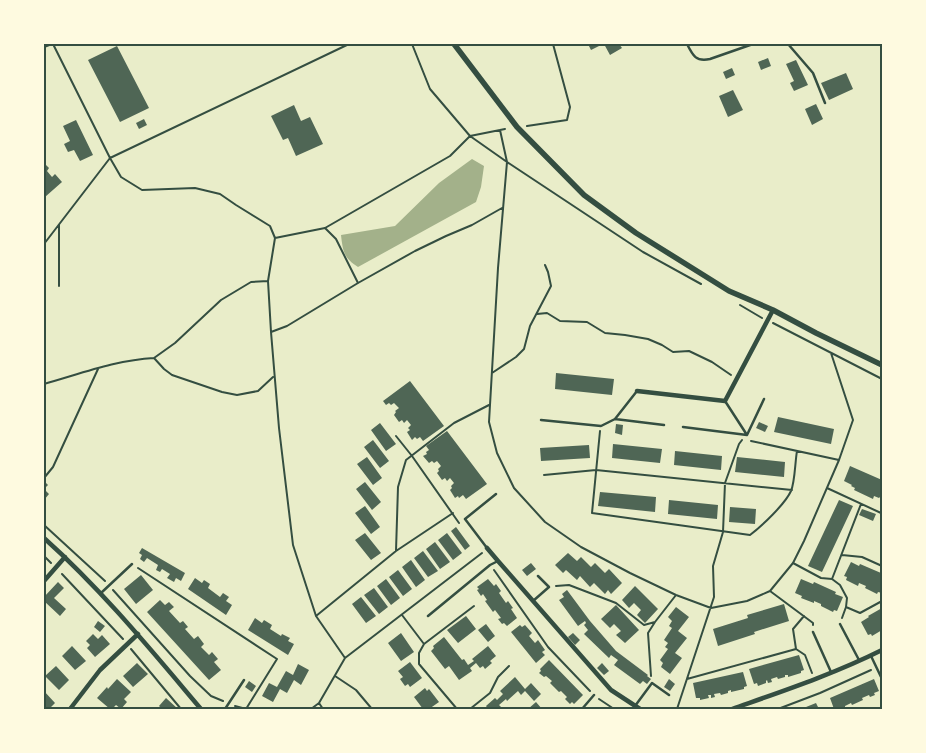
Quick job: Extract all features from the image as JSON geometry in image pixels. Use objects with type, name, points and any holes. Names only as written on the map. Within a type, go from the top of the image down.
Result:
[{"type":"street","points":[[454,44],[517,127],[584,195],[636,233],[729,291],[773,310],[882,366]]},
{"type":"street","points":[[637,391],[725,401],[773,310]]},
{"type":"street","points":[[44,538],[65,557],[138,634],[201,709]]},
{"type":"street","points":[[487,548],[611,690],[640,709]]},
{"type":"street","points":[[44,581],[65,557]]},
{"type":"street","points":[[70,709],[100,670],[138,634]]},
{"type":"street","points":[[732,709],[832,674],[882,650]]},
{"type":"lane","points":[[687,44],[697,59],[704,61],[753,44]]},
{"type":"lane","points":[[788,44],[813,73],[825,104]]},
{"type":"lane","points":[[541,420],[601,426],[615,419],[637,391]]},
{"type":"lane","points":[[747,435],[764,399]]},
{"type":"lane","points":[[725,401],[747,435]]},
{"type":"lane","points":[[615,419],[664,426]]},
{"type":"lane","points":[[683,427],[747,435]]},
{"type":"lane","points":[[487,548],[465,519],[496,494]]},
{"type":"lane","points":[[428,616],[490,565],[498,561]]},
{"type":"lane","points":[[101,594],[132,564]]},
{"type":"lane","points":[[533,601],[549,587],[538,576]]},
{"type":"lane","points":[[840,624],[860,662]]},
{"type":"lane","points":[[812,632],[832,674]]},
{"type":"lane","points":[[871,656],[882,679]]},
{"type":"lane","points":[[224,709],[244,680]]},
{"type":"lane","points":[[635,706],[652,683],[669,695]]},
{"type":"lane","points":[[582,709],[594,695]]},
{"type":"path","points":[[44,48],[52,44],[120,177],[142,190],[195,188],[220,194],[270,226],[275,238],[268,282],[274,376],[293,545],[316,616],[345,658]]},
{"type":"path","points":[[44,244],[110,158],[348,44]]},
{"type":"path","points":[[527,126],[567,120],[570,107],[553,44]]},
{"type":"path","points":[[275,238],[325,228],[450,156],[470,136],[505,129]]},
{"type":"path","points":[[500,130],[507,162],[502,208],[489,422],[497,453],[514,488],[545,522],[581,547],[676,595],[711,608],[747,601],[770,592],[793,563],[804,541],[839,460],[853,420],[831,353]]},
{"type":"path","points":[[271,332],[287,326],[414,251],[502,208]]},
{"type":"path","points":[[59,225],[59,286]]},
{"type":"path","points":[[325,228],[336,239],[358,283]]},
{"type":"path","points":[[492,373],[516,357],[524,349],[530,326],[551,286],[545,265]]},
{"type":"path","points":[[44,384],[98,368],[138,359],[154,358],[175,343],[221,300],[251,282],[268,282]]},
{"type":"path","points":[[537,314],[547,313],[560,320],[587,322],[605,333],[648,339],[673,352],[689,351],[712,362],[737,378]]},
{"type":"path","points":[[154,358],[172,375],[222,392],[237,394],[258,391],[274,376]]},
{"type":"path","points":[[44,478],[53,467],[98,368]]},
{"type":"path","points":[[396,551],[398,487],[406,460],[454,423],[490,404]]},
{"type":"path","points":[[601,426],[592,513],[750,536],[786,500],[792,490],[797,450]]},
{"type":"path","points":[[676,709],[714,597],[714,566],[722,532],[725,483],[739,444],[747,435],[750,440],[839,460]]},
{"type":"path","points":[[396,436],[459,522]]},
{"type":"path","points":[[544,475],[596,470],[792,490]]},
{"type":"path","points":[[827,488],[882,514]]},
{"type":"path","points":[[832,580],[861,504]]},
{"type":"path","points":[[316,616],[396,551],[453,513]]},
{"type":"path","points":[[44,526],[109,586],[190,676],[212,696],[246,709],[278,659],[132,564]]},
{"type":"path","points":[[311,709],[319,703],[345,658],[482,553],[548,647],[594,695],[614,709]]},
{"type":"path","points":[[842,555],[862,557],[882,566]]},
{"type":"path","points":[[44,556],[128,644],[181,709]]},
{"type":"path","points":[[793,563],[821,578],[840,584],[847,598],[840,624]]},
{"type":"path","points":[[549,587],[569,585],[616,603],[644,625],[655,622]]},
{"type":"path","points":[[770,592],[812,622],[812,632]]},
{"type":"path","points":[[652,683],[648,633],[676,595]]},
{"type":"path","points":[[846,606],[860,613],[882,601]]},
{"type":"path","points":[[457,709],[419,664],[419,653],[424,644],[474,606]]},
{"type":"path","points":[[402,615],[424,644]]},
{"type":"path","points":[[804,616],[793,629],[796,648],[805,655],[815,680]]},
{"type":"path","points":[[687,679],[796,648]]},
{"type":"path","points":[[470,709],[490,693],[498,677],[509,666]]},
{"type":"path","points":[[778,709],[877,668]]},
{"type":"path","points":[[335,676],[356,690],[372,709]]},
{"type":"path","points":[[319,703],[323,709]]},
{"type":"shaded area","points":[[472,159],[484,166],[481,187],[476,202],[358,267],[350,261],[344,250],[341,235],[395,226],[439,183]]},
{"type":"building","points":[[588,44],[603,44],[591,50]]},
{"type":"building","points":[[604,44],[619,44],[622,48],[610,55]]},
{"type":"building","points":[[117,46],[149,108],[120,122],[88,60]]},
{"type":"building","points":[[768,58],[771,66],[761,70],[758,62]]},
{"type":"building","points":[[796,60],[808,85],[794,91],[790,83],[794,81],[786,64]]},
{"type":"building","points":[[732,68],[735,75],[726,79],[723,72]]},
{"type":"building","points":[[846,73],[853,89],[829,100],[821,83]]},
{"type":"building","points":[[733,90],[743,110],[728,117],[719,96]]},
{"type":"building","points":[[816,104],[823,119],[812,125],[805,109]]},
{"type":"building","points":[[294,105],[301,121],[310,117],[323,144],[296,156],[288,138],[283,140],[271,116]]},
{"type":"building","points":[[144,119],[147,125],[139,129],[136,123]]},
{"type":"building","points":[[76,120],[93,155],[80,161],[74,150],[68,152],[64,144],[70,141],[63,126]]},
{"type":"building","points":[[44,165],[49,168],[47,171],[52,177],[55,174],[62,182],[45,197]]},
{"type":"building","points":[[556,373],[614,379],[612,395],[555,389]]},
{"type":"building","points":[[410,381],[444,426],[423,441],[420,437],[417,439],[415,437],[412,440],[407,432],[410,430],[408,428],[411,425],[407,420],[404,423],[402,420],[399,422],[394,415],[395,411],[399,408],[394,403],[386,405],[383,401]]},
{"type":"building","points":[[778,417],[834,429],[831,444],[774,432]]},
{"type":"building","points":[[759,422],[768,426],[765,432],[756,428]]},
{"type":"building","points":[[380,423],[396,444],[386,451],[371,430]]},
{"type":"building","points":[[616,424],[623,425],[622,435],[615,433]]},
{"type":"building","points":[[447,431],[487,484],[466,499],[463,495],[455,498],[450,490],[454,483],[450,478],[447,481],[445,478],[442,480],[437,473],[441,466],[437,461],[429,463],[423,456],[429,450],[426,446]]},
{"type":"building","points":[[373,440],[389,461],[380,468],[364,447]]},
{"type":"building","points":[[613,444],[662,449],[660,463],[612,458]]},
{"type":"building","points":[[589,445],[590,458],[541,461],[540,448]]},
{"type":"building","points":[[675,451],[722,456],[721,470],[674,465]]},
{"type":"building","points":[[367,457],[382,478],[373,485],[357,464]]},
{"type":"building","points":[[737,457],[785,462],[784,477],[735,472]]},
{"type":"building","points":[[850,466],[882,480],[882,498],[874,496],[873,499],[854,490],[855,488],[852,485],[844,481]]},
{"type":"building","points":[[44,481],[48,485],[44,489]]},
{"type":"building","points":[[365,482],[381,502],[372,510],[356,489]]},
{"type":"building","points":[[44,489],[49,494],[44,500]]},
{"type":"building","points":[[600,492],[656,497],[655,512],[598,506]]},
{"type":"building","points":[[669,500],[718,505],[717,519],[668,514]]},
{"type":"building","points":[[839,500],[853,506],[822,572],[808,566]]},
{"type":"building","points":[[365,506],[380,527],[371,534],[355,513]]},
{"type":"building","points":[[730,507],[756,509],[755,524],[729,522]]},
{"type":"building","points":[[862,509],[876,514],[873,521],[859,515]]},
{"type":"building","points":[[456,527],[470,546],[465,550],[451,531]]},
{"type":"building","points":[[365,533],[381,553],[371,560],[355,540]]},
{"type":"building","points":[[447,533],[462,553],[453,560],[438,540]]},
{"type":"building","points":[[435,542],[450,562],[440,569],[426,549]]},
{"type":"building","points":[[142,548],[185,573],[181,581],[176,578],[174,582],[167,578],[170,574],[162,569],[160,572],[156,570],[158,565],[147,558],[144,562],[140,559],[142,555],[139,553]]},
{"type":"building","points":[[423,551],[438,571],[428,577],[414,558]]},
{"type":"building","points":[[568,553],[577,561],[581,557],[591,567],[595,563],[605,573],[609,569],[622,583],[611,594],[608,590],[605,594],[594,583],[590,587],[580,576],[577,580],[566,570],[563,573],[555,565]]},
{"type":"building","points":[[411,560],[425,580],[416,587],[402,567]]},
{"type":"building","points":[[851,562],[881,573],[882,593],[878,592],[877,594],[865,588],[866,586],[859,583],[858,586],[846,580],[847,577],[844,576]]},
{"type":"building","points":[[531,563],[536,569],[527,576],[522,570]]},
{"type":"building","points":[[398,570],[412,589],[403,596],[389,577]]},
{"type":"building","points":[[141,575],[153,590],[136,604],[124,589]]},
{"type":"building","points":[[195,578],[202,583],[204,580],[210,584],[208,588],[220,597],[223,593],[229,597],[226,601],[232,605],[226,615],[188,589]]},
{"type":"building","points":[[386,579],[400,598],[391,605],[377,586]]},
{"type":"building","points":[[488,579],[494,586],[496,584],[501,591],[499,593],[506,603],[508,601],[513,608],[511,609],[517,618],[507,626],[504,623],[502,624],[498,619],[501,618],[495,610],[493,612],[485,601],[487,600],[483,594],[481,596],[477,590],[479,589],[477,587]]},
{"type":"building","points":[[801,579],[813,584],[814,582],[843,597],[837,611],[834,610],[833,612],[821,606],[821,604],[801,598],[802,596],[795,593]]},
{"type":"building","points":[[58,582],[64,588],[54,598],[66,609],[60,616],[44,601],[44,597]]},
{"type":"building","points":[[635,586],[658,609],[645,623],[637,615],[641,610],[634,603],[629,608],[622,600]]},
{"type":"building","points":[[374,588],[388,607],[379,614],[364,595]]},
{"type":"building","points":[[567,590],[616,651],[648,675],[651,679],[647,684],[643,681],[640,684],[614,665],[618,660],[611,655],[609,658],[584,634],[588,630],[584,625],[585,621],[578,626],[559,600],[564,597],[562,594]]},
{"type":"building","points":[[361,597],[376,616],[366,623],[352,604]]},
{"type":"building","points":[[160,600],[165,605],[169,602],[174,607],[169,611],[180,623],[183,621],[188,627],[185,629],[194,639],[198,636],[204,644],[201,647],[209,655],[212,652],[218,659],[214,662],[221,670],[209,680],[147,612]]},
{"type":"building","points":[[784,604],[789,621],[718,646],[713,629],[748,618],[747,615]]},
{"type":"building","points":[[616,605],[639,630],[625,643],[616,635],[621,631],[614,624],[610,628],[601,619]]},
{"type":"building","points":[[676,607],[689,617],[678,631],[687,638],[675,653],[682,658],[670,674],[661,667],[663,663],[660,660],[668,649],[665,647],[668,643],[664,640],[672,628],[669,626],[672,621],[668,617]]},
{"type":"building","points":[[882,608],[882,630],[872,636],[871,634],[868,635],[861,622]]},
{"type":"building","points":[[466,616],[476,629],[458,643],[447,630]]},
{"type":"building","points":[[255,618],[262,623],[264,620],[272,625],[270,629],[281,636],[282,634],[290,638],[288,641],[294,644],[288,655],[248,630]]},
{"type":"building","points":[[98,621],[105,626],[100,632],[94,627]]},
{"type":"building","points":[[486,624],[495,636],[488,642],[478,630]]},
{"type":"building","points":[[520,625],[522,627],[525,625],[532,633],[529,636],[535,643],[538,640],[545,650],[542,652],[545,655],[536,663],[511,632]]},
{"type":"building","points":[[401,633],[414,652],[401,661],[388,643]]},
{"type":"building","points":[[573,633],[580,640],[575,645],[568,637]]},
{"type":"building","points":[[93,634],[98,639],[102,635],[110,644],[95,657],[87,648],[90,645],[86,641]]},
{"type":"building","points":[[444,637],[468,665],[474,661],[472,659],[488,646],[496,656],[485,669],[483,666],[480,668],[476,663],[470,668],[472,671],[459,680],[449,666],[445,669],[431,651],[434,648],[433,646]]},
{"type":"building","points":[[72,646],[86,661],[75,670],[62,656]]},
{"type":"building","points":[[799,655],[804,670],[801,673],[788,677],[788,675],[785,675],[785,677],[778,679],[777,677],[771,679],[772,682],[768,683],[767,680],[766,683],[758,686],[757,683],[754,684],[749,669]]},
{"type":"building","points":[[549,660],[583,695],[574,704],[572,702],[570,704],[565,699],[567,697],[550,683],[552,681],[539,673],[540,669]]},
{"type":"building","points":[[410,662],[422,678],[410,687],[408,684],[405,686],[400,679],[403,677],[398,671]]},
{"type":"building","points":[[137,663],[148,674],[133,687],[123,676]]},
{"type":"building","points":[[602,663],[609,671],[604,675],[597,668]]},
{"type":"building","points":[[298,664],[309,670],[301,685],[294,680],[287,693],[280,689],[273,702],[262,696],[269,683],[277,687],[286,671],[293,675]]},
{"type":"building","points":[[56,666],[69,680],[59,690],[45,676]]},
{"type":"building","points":[[743,672],[747,686],[744,689],[731,692],[731,690],[721,695],[720,693],[714,694],[715,697],[711,698],[711,695],[708,695],[709,698],[700,700],[700,698],[696,698],[693,683]]},
{"type":"building","points":[[515,677],[525,689],[531,683],[541,694],[534,701],[525,691],[521,695],[518,691],[507,701],[506,699],[499,705],[503,709],[488,709],[486,706],[503,694],[500,691]]},
{"type":"building","points":[[117,679],[131,692],[124,699],[127,702],[121,709],[116,705],[110,709],[97,698]]},
{"type":"building","points":[[669,679],[675,684],[670,691],[664,687]]},
{"type":"building","points":[[874,679],[879,691],[874,693],[875,695],[870,697],[869,695],[862,698],[863,700],[852,705],[851,703],[841,709],[834,709],[830,698]]},
{"type":"building","points":[[249,681],[256,686],[252,692],[245,687]]},
{"type":"building","points":[[425,688],[427,691],[429,689],[439,702],[429,709],[426,707],[423,709],[414,697]]},
{"type":"building","points":[[44,691],[55,703],[49,709],[44,709]]},
{"type":"building","points":[[166,698],[178,709],[162,709],[159,706]]},
{"type":"building","points":[[536,702],[542,709],[528,709]]},
{"type":"building","points":[[816,703],[819,709],[801,709]]}]
